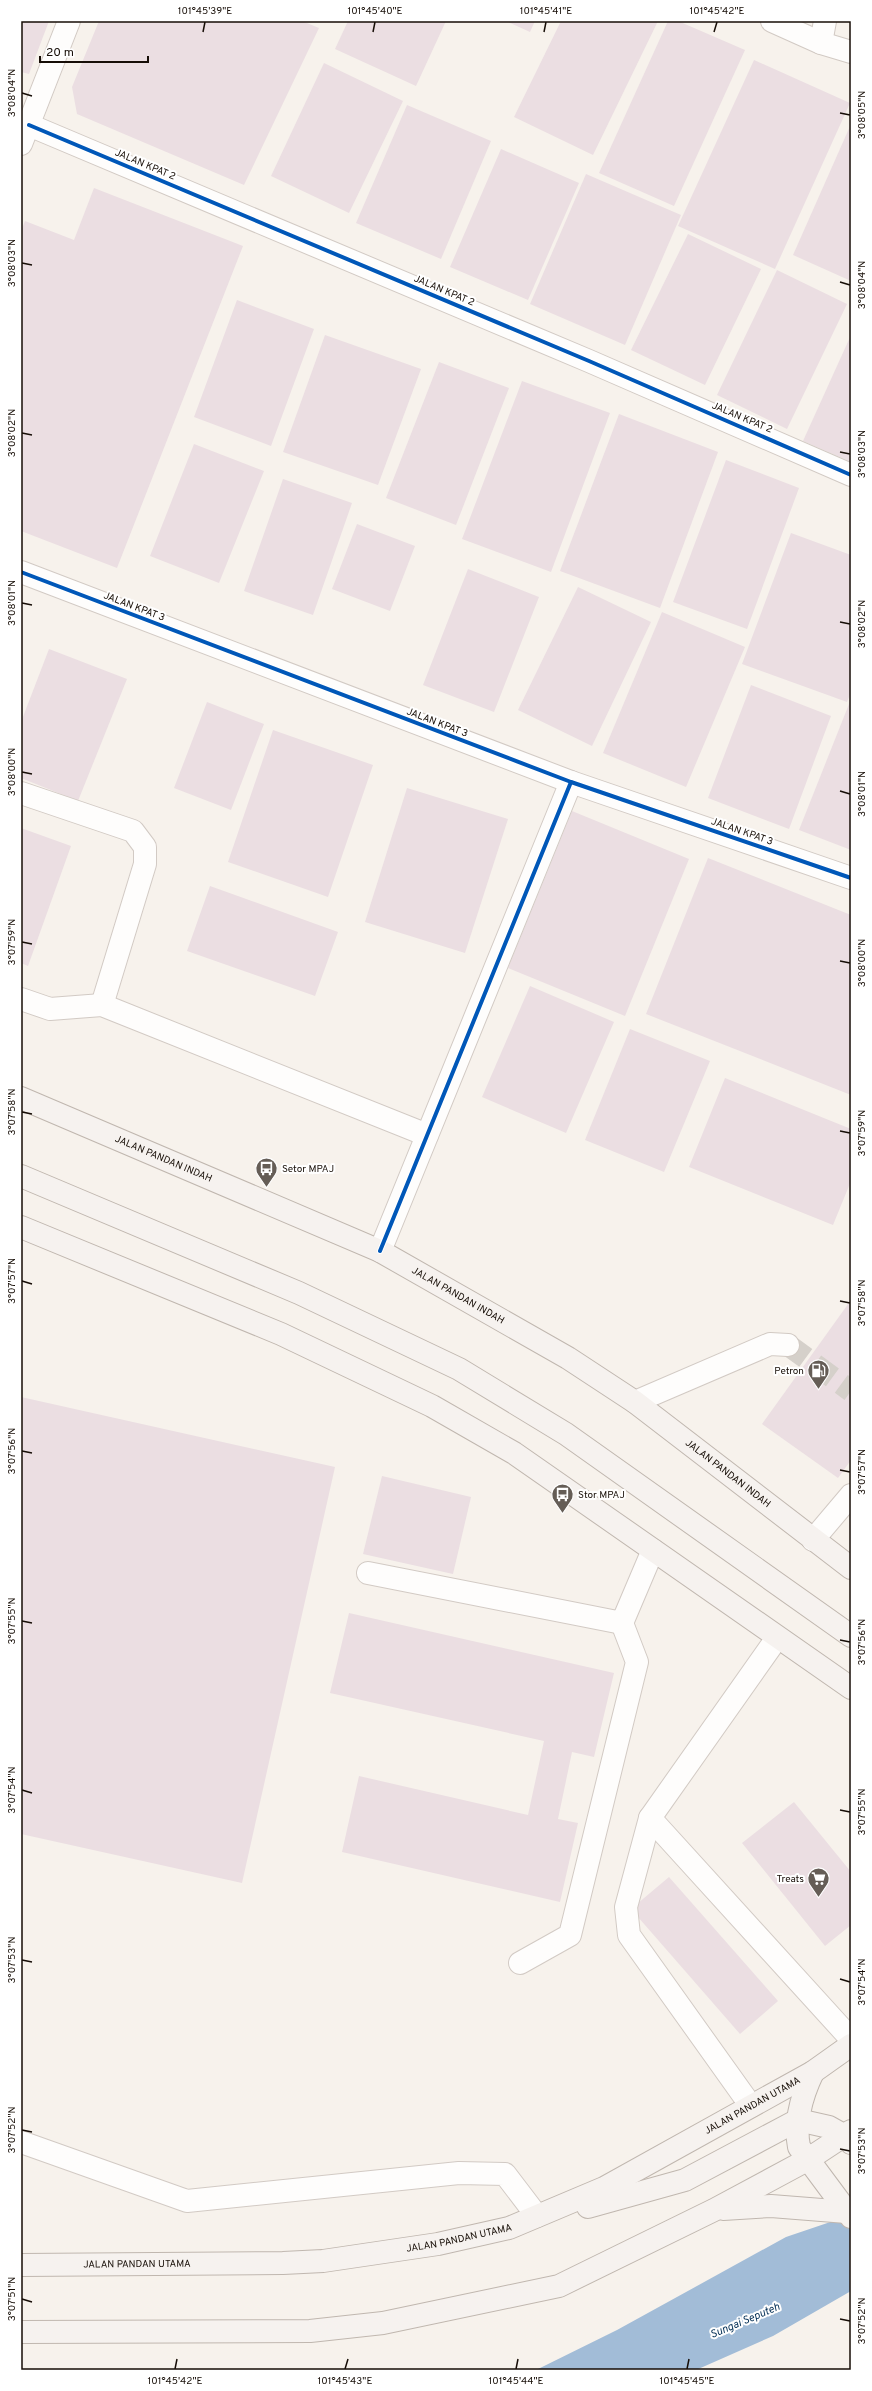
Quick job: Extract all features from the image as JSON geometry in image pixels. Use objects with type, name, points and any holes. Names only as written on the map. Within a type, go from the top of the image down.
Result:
[{"type":"main road","name":"JALAN PANDAN INDAH","points":[[21,1098],[380,1252],[568,1358],[635,1402],[851,1568]]},
{"type":"main road","points":[[21,1176],[299,1293],[459,1369],[566,1434],[851,1636]]},
{"type":"main road","points":[[21,1227],[281,1334],[432,1406],[514,1453],[777,1638],[851,1688]]},
{"type":"main road","name":"JALAN PANDAN UTAMA","points":[[21,2264],[283,2263],[323,2261],[438,2244],[509,2228],[604,2188],[813,2072],[851,2045]]},
{"type":"main road","points":[[813,2072],[803,2094],[798,2120],[798,2147],[849,2215]]},
{"type":"main road","points":[[509,2228],[685,2180],[798,2120],[829,2127],[849,2137]]},
{"type":"main road","points":[[21,2332],[310,2331],[383,2323],[560,2286],[714,2210],[849,2137]]},
{"type":"main road","points":[[714,2210],[771,2206],[849,2215]]},
{"type":"street","points":[[25,134],[69,21]]},
{"type":"street","points":[[772,21],[821,43],[851,52]]},
{"type":"street","points":[[821,43],[825,21]]},
{"type":"street","name":"JALAN KPAT 2","points":[[25,134],[582,358],[851,475]]},
{"type":"street","name":"JALAN KPAT 3","points":[[21,572],[571,782],[851,878]]},
{"type":"street","points":[[380,1252],[571,782]]},
{"type":"street","points":[[21,793],[134,831],[144,846],[145,864],[102,1005]]},
{"type":"street","points":[[21,999],[50,1009],[102,1005],[427,1135]]},
{"type":"street","points":[[635,1402],[770,1344],[788,1345]]},
{"type":"street","points":[[813,1540],[851,1495]]},
{"type":"street","points":[[520,1963],[570,1935],[637,1662],[622,1623],[653,1550]]},
{"type":"street","points":[[368,1573],[622,1623]]},
{"type":"street","points":[[751,2106],[629,1935],[626,1907],[650,1818],[777,1638]]},
{"type":"street","points":[[650,1818],[851,2040]]},
{"type":"street","points":[[21,2142],[187,2201],[459,2173],[506,2174],[537,2216]]},
{"type":"water","name":"Sungai Seputeh","points":[[851,2215],[851,2291],[773,2336],[696,2370],[536,2370],[617,2330],[786,2237]]},
{"type":"building","points":[[21,21],[49,21],[29,74],[21,72]]},
{"type":"building","points":[[99,21],[302,21],[319,28],[244,185],[77,114],[72,87]]},
{"type":"building","points":[[348,21],[446,21],[416,86],[335,49]]},
{"type":"building","points":[[506,21],[535,21],[530,32]]},
{"type":"building","points":[[561,21],[658,21],[593,155],[514,117]]},
{"type":"building","points":[[668,21],[678,21],[745,50],[674,206],[599,173]]},
{"type":"building","points":[[754,60],[850,103],[775,269],[678,226]]},
{"type":"building","points":[[324,63],[403,101],[349,213],[271,176]]},
{"type":"building","points":[[407,105],[491,141],[441,259],[356,223]]},
{"type":"building","points":[[851,124],[851,281],[793,255]]},
{"type":"building","points":[[501,149],[579,183],[528,300],[450,267]]},
{"type":"building","points":[[586,174],[681,215],[625,345],[530,304]]},
{"type":"building","points":[[94,188],[243,246],[117,568],[21,531],[21,231],[25,221],[74,240]]},
{"type":"building","points":[[688,234],[761,269],[705,385],[631,350]]},
{"type":"building","points":[[777,270],[847,304],[787,429],[717,395]]},
{"type":"building","points":[[237,300],[314,329],[271,446],[194,417]]},
{"type":"building","points":[[325,335],[421,369],[378,485],[283,452]]},
{"type":"building","points":[[851,335],[851,462],[803,441]]},
{"type":"building","points":[[439,362],[509,388],[456,525],[386,498]]},
{"type":"building","points":[[522,381],[610,413],[551,572],[462,539]]},
{"type":"building","points":[[619,414],[718,452],[660,608],[560,571]]},
{"type":"building","points":[[194,444],[264,471],[219,583],[150,556]]},
{"type":"building","points":[[726,460],[799,488],[747,629],[673,602]]},
{"type":"building","points":[[283,479],[352,503],[313,615],[244,591]]},
{"type":"building","points":[[357,524],[415,546],[390,611],[332,589]]},
{"type":"building","points":[[791,533],[851,555],[851,692],[847,702],[742,664]]},
{"type":"building","points":[[468,569],[539,597],[494,712],[423,685]]},
{"type":"building","points":[[578,587],[651,622],[592,746],[518,710]]},
{"type":"building","points":[[662,612],[745,647],[686,787],[603,753]]},
{"type":"building","points":[[49,649],[127,679],[78,801],[21,778],[21,722]]},
{"type":"building","points":[[751,685],[831,716],[789,829],[708,798]]},
{"type":"building","points":[[851,699],[851,850],[799,830]]},
{"type":"building","points":[[207,702],[264,724],[231,810],[174,788]]},
{"type":"building","points":[[273,730],[373,765],[328,897],[228,862]]},
{"type":"building","points":[[407,788],[508,819],[465,953],[365,922]]},
{"type":"building","points":[[572,811],[689,859],[625,1016],[508,968]]},
{"type":"building","points":[[21,828],[71,846],[28,966],[21,963]]},
{"type":"building","points":[[708,858],[851,915],[851,1095],[646,1014]]},
{"type":"building","points":[[210,886],[338,932],[315,996],[187,951]]},
{"type":"building","points":[[530,986],[614,1022],[566,1133],[482,1097]]},
{"type":"building","points":[[630,1029],[710,1061],[664,1172],[585,1140]]},
{"type":"building","points":[[725,1078],[851,1129],[851,1181],[833,1225],[689,1167]]},
{"type":"building","name":"Petron","points":[[851,1300],[851,1460],[838,1478],[762,1424]]},
{"type":"building","points":[[21,1397],[335,1467],[242,1883],[21,1834]]},
{"type":"building","points":[[382,1476],[471,1497],[453,1574],[363,1554]]},
{"type":"building","points":[[349,1613],[614,1673],[594,1757],[572,1752],[558,1819],[578,1823],[560,1902],[342,1852],[359,1776],[528,1815],[544,1741],[330,1693]]},
{"type":"building","name":"Treats","points":[[794,1802],[851,1872],[851,1925],[825,1946],[742,1843]]},
{"type":"building","points":[[669,1877],[778,2001],[740,2034],[631,1909]]},
{"type":"tunnel","points":[[788,1345],[851,1391]]},
{"type":"cycle path","points":[[29,125],[589,361],[851,475]]},
{"type":"cycle path","points":[[21,572],[571,782],[851,878]]},
{"type":"cycle path","points":[[380,1251],[571,782]]},
{"type":"place","name":"Setor MPAJ","points":[[267,1188]]},
{"type":"place","name":"Petron","points":[[819,1390]]},
{"type":"place","name":"Stor MPAJ","points":[[562,1514]]},
{"type":"place","name":"Treats","points":[[819,1898]]}]
